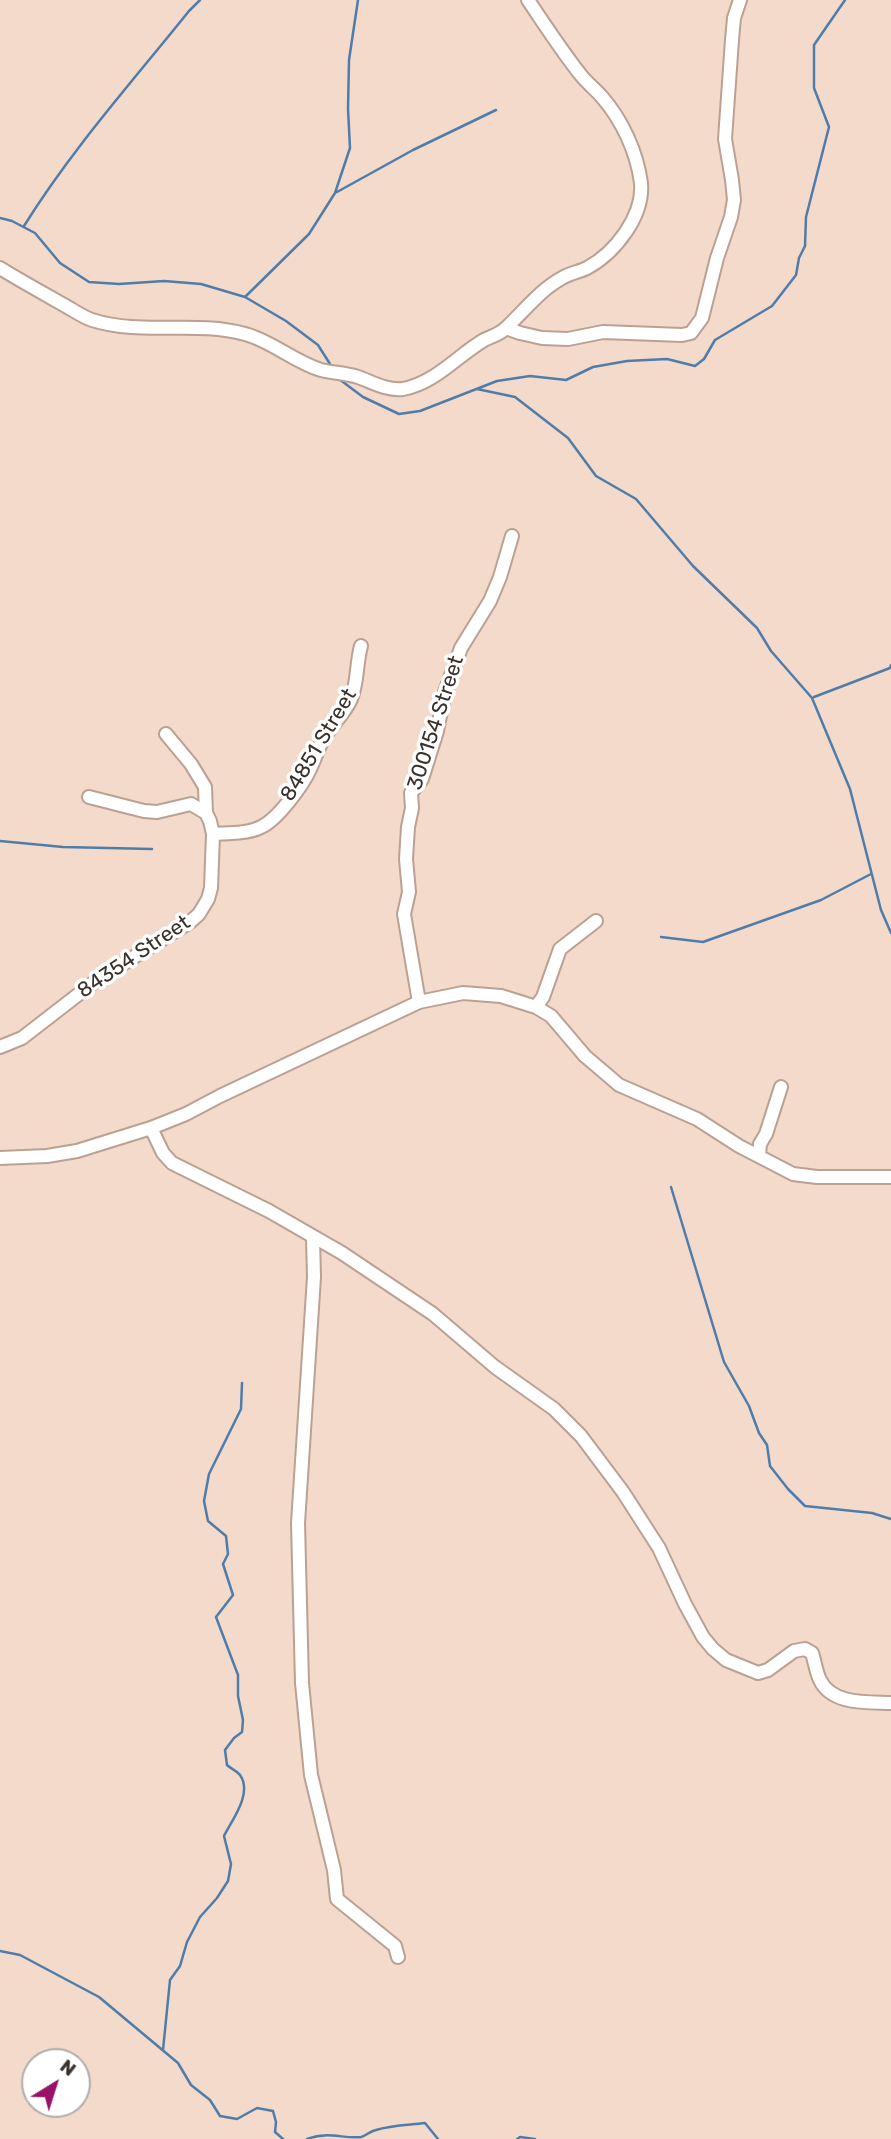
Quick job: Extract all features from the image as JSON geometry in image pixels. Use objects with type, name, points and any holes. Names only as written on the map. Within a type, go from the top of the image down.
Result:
[{"type":"street","points":[[0,268],[90,319],[108,324],[242,333],[321,370],[355,376],[393,389],[424,381],[506,328],[521,310],[563,277],[603,257],[635,216],[640,200],[641,185],[628,137],[614,113],[558,46],[528,0]]},
{"type":"street","points":[[506,328],[542,338],[568,339],[603,332],[682,335],[691,333],[696,328],[702,318],[734,200],[725,139],[734,18],[740,0]]},
{"type":"street","name":"300154 Street","points":[[419,1002],[404,914],[409,892],[406,859],[412,808],[411,793],[422,779],[437,731],[445,692],[461,648],[490,601],[512,536]]},
{"type":"street","name":"84851 Street","points":[[213,834],[260,828],[270,822],[286,803],[310,770],[324,737],[342,716],[350,701],[357,683],[361,646]]},
{"type":"street","points":[[166,734],[191,764],[205,787],[206,813],[213,834]]},
{"type":"street","points":[[89,797],[157,812],[191,804],[206,813]]},
{"type":"street","name":"84354 Street","points":[[0,1047],[22,1038],[97,980],[199,914],[208,900],[211,888],[213,834]]},
{"type":"street","points":[[536,1007],[543,997],[560,949],[596,921]]},
{"type":"street","points":[[0,1158],[47,1156],[77,1151],[151,1128],[186,1114],[419,1002],[463,993],[501,996],[536,1007],[551,1016],[585,1056],[619,1084],[697,1119],[793,1174],[817,1177],[891,1177]]},
{"type":"street","points":[[759,1156],[760,1144],[766,1134],[781,1087]]},
{"type":"street","points":[[151,1128],[163,1153],[172,1163],[269,1211],[342,1253],[433,1314],[495,1367],[554,1409],[581,1436],[623,1492],[659,1548],[704,1637],[726,1660],[758,1673],[783,1661],[794,1651],[805,1649],[812,1653],[818,1678],[826,1689],[838,1697],[891,1703]]},
{"type":"street","points":[[313,1238],[314,1277],[298,1523],[302,1683],[311,1775],[334,1870],[337,1899],[395,1946],[398,1957]]},
{"type":"waterway","points":[[24,226],[82,143],[200,0]]},
{"type":"waterway","points":[[245,297],[309,234],[335,193],[350,148],[349,60],[358,0]]},
{"type":"waterway","points":[[339,379],[363,397],[399,414],[420,411],[497,381],[530,376],[566,380],[593,367],[627,361],[667,359],[695,366],[704,359],[715,340],[772,306],[796,275],[799,258],[805,246],[806,217],[829,127],[814,88],[814,45],[845,0]]},
{"type":"waterway","points":[[337,192],[413,150],[496,110]]},
{"type":"waterway","points":[[0,218],[35,233],[60,263],[89,282],[119,284],[164,281],[201,284],[245,297],[286,321],[318,345],[330,364]]},
{"type":"waterway","points":[[477,389],[515,397],[568,438],[596,476],[636,499],[693,566],[757,628],[771,651],[812,698],[850,789],[881,910],[891,933]]},
{"type":"waterway","points":[[814,697],[890,668],[891,665]]},
{"type":"waterway","points":[[0,841],[63,847],[152,849]]},
{"type":"waterway","points":[[661,937],[703,942],[821,900],[871,874]]},
{"type":"waterway","points":[[671,1187],[724,1362],[767,1445],[770,1466],[805,1506],[872,1513],[891,1519]]},
{"type":"waterway","points":[[163,2050],[170,1980],[180,1966],[187,1942],[200,1917],[228,1881],[231,1864],[224,1836],[240,1806],[244,1790],[240,1775],[227,1765],[225,1750],[242,1732],[243,1720],[238,1696],[238,1675],[216,1617],[233,1595],[223,1564],[228,1554],[226,1536],[208,1521],[204,1501],[209,1474],[241,1409],[242,1383]]},
{"type":"waterway","points":[[0,1951],[20,1955],[99,1997],[178,2063],[191,2085],[210,2100],[220,2116],[237,2119],[257,2108],[273,2111],[275,2132],[283,2139]]},
{"type":"waterway","points":[[307,2139],[328,2135],[361,2137],[382,2128],[425,2123],[438,2139]]},
{"type":"waterway","points":[[517,2139],[535,2139]]}]
